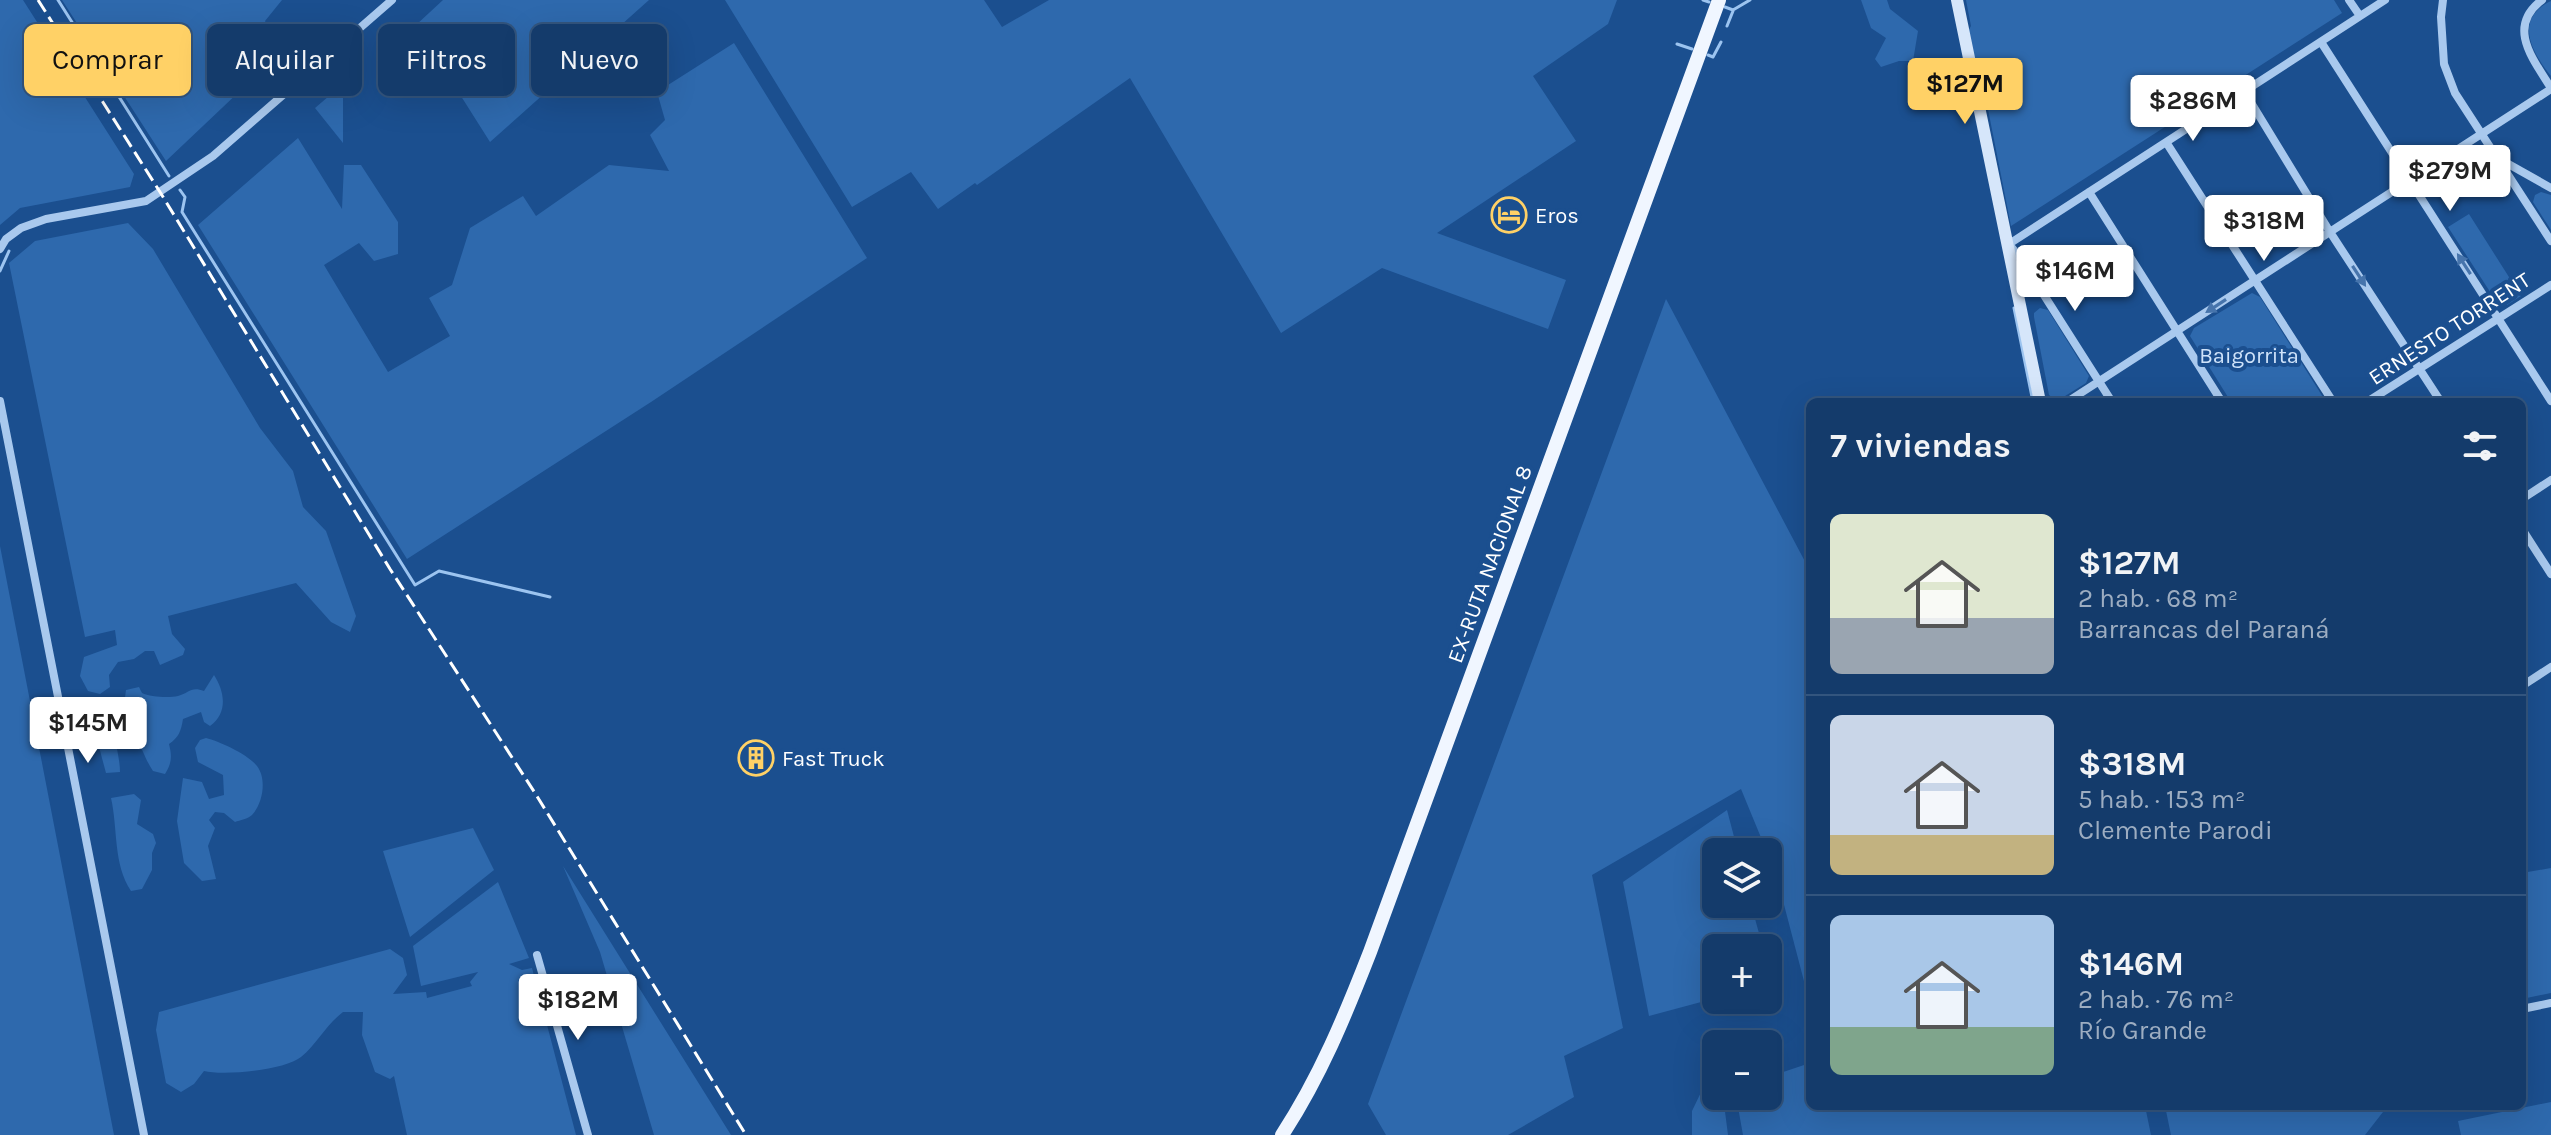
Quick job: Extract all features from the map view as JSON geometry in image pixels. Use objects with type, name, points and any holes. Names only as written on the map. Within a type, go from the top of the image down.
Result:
[{"type":"main road","name":"EX-RUTA NACIONAL 8","points":[[1282,1135],[1304,1101],[1340,1029],[1370,952],[1719,0]]},
{"type":"street","points":[[0,249],[6,239],[21,228],[46,219],[146,201],[213,156],[392,0]]},
{"type":"street","points":[[1957,0],[2039,398]]},
{"type":"street","points":[[2349,0],[2360,16]]},
{"type":"street","points":[[2009,244],[2385,0]]},
{"type":"street","points":[[2443,0],[2441,29],[2444,64],[2455,93],[2551,241]]},
{"type":"street","points":[[2073,398],[2551,88],[2525,40],[2526,20],[2542,0]]},
{"type":"street","points":[[2321,42],[2551,401]]},
{"type":"street","points":[[2244,91],[2330,232],[2438,398]]},
{"type":"street","points":[[2166,142],[2330,398]]},
{"type":"street","points":[[2499,158],[2551,188]]},
{"type":"street","points":[[2524,198],[2537,182]]},
{"type":"street","points":[[2089,192],[2219,398]]},
{"type":"street","points":[[2009,244],[2110,398]]},
{"type":"street","name":"ERNESTO TORRENT","points":[[2373,398],[2551,285]]},
{"type":"street","points":[[0,401],[144,1135]]},
{"type":"street","points":[[2526,496],[2551,480]]},
{"type":"street","points":[[2526,535],[2551,574]]},
{"type":"street","points":[[2526,683],[2551,667]]},
{"type":"street","points":[[537,955],[588,1135]]},
{"type":"street","points":[[2526,1008],[2551,1003]]},
{"type":"green space","points":[[0,0],[23,0],[38,24],[24,24],[24,96],[84,96],[134,174],[130,187],[20,208],[0,225]]},
{"type":"green space","points":[[62,0],[282,0],[265,21],[266,24],[207,24],[207,96],[235,96],[166,161],[124,96],[191,96],[191,24],[78,24]]},
{"type":"green space","points":[[443,0],[649,0],[622,24],[531,24],[531,96],[542,96],[490,142],[461,96],[515,96],[515,24],[417,24]]},
{"type":"green space","points":[[725,0],[984,0],[1002,27],[1049,0],[1617,0],[1608,24],[1533,76],[1576,141],[1437,233],[1566,280],[1548,329],[1382,268],[1281,333],[1130,78],[938,209],[911,172],[852,207]]},
{"type":"green space","points":[[1861,0],[1887,0],[1890,9],[1918,31],[1913,61],[1899,61],[1881,67],[1875,59],[1886,38],[1871,28]]},
{"type":"green space","points":[[1966,0],[2334,0],[2342,13],[2011,226],[1986,99],[1980,97],[1967,33],[1971,26]]},
{"type":"green space","points":[[2551,1],[2551,76],[2533,47],[2529,27],[2539,8]]},
{"type":"green space","points":[[734,43],[867,258],[407,559],[198,225],[298,138],[342,209],[344,165],[361,165],[398,222],[398,254],[374,261],[359,243],[324,265],[388,372],[450,336],[429,298],[452,285],[470,228],[523,196],[536,216],[609,165],[669,171],[650,135],[665,120],[658,96],[667,96],[667,86]]},
{"type":"green space","points":[[329,96],[343,96],[343,143],[315,108]]},
{"type":"green space","points":[[2541,192],[2551,195],[2551,230],[2533,202],[2535,195]]},
{"type":"green space","points":[[2469,214],[2521,296],[2507,305],[2496,301],[2448,227]]},
{"type":"green space","points":[[128,223],[153,249],[260,428],[293,471],[303,507],[326,531],[356,616],[350,632],[331,622],[296,583],[168,616],[172,634],[185,649],[183,655],[160,665],[154,651],[145,651],[134,659],[118,662],[109,675],[110,687],[100,694],[88,691],[80,676],[84,657],[117,645],[115,630],[85,637],[9,263],[35,241]]},
{"type":"green space","name":"Baigorrita","points":[[2252,293],[2260,297],[2323,398],[2229,398],[2190,336],[2194,328]]},
{"type":"green space","points":[[1666,299],[1806,563],[1806,985],[1782,897],[1782,838],[1761,838],[1741,789],[1592,875],[1623,1028],[1564,1056],[1574,1097],[1508,1135],[1386,1135],[1368,1104]]},
{"type":"green space","points":[[2040,308],[2048,310],[2089,376],[2086,383],[2062,398],[2049,395],[2034,313]]},
{"type":"green space","points":[[0,546],[114,1135],[0,1135]]},
{"type":"green space","points":[[214,675],[221,688],[223,702],[220,715],[210,726],[204,722],[201,712],[183,719],[179,733],[169,744],[171,759],[165,774],[153,771],[135,738],[124,728],[116,726],[120,772],[106,773],[95,732],[102,706],[113,703],[119,708],[124,705],[126,690],[139,687],[142,693],[160,697],[178,696],[193,690],[204,691]]},
{"type":"green space","points":[[206,738],[247,757],[260,771],[263,784],[259,804],[250,816],[235,822],[224,813],[215,812],[209,820],[215,828],[208,846],[216,879],[202,881],[184,863],[177,821],[183,778],[202,782],[209,799],[224,795],[223,775],[198,762],[195,748],[200,740]]},
{"type":"green space","points":[[134,794],[141,800],[137,824],[153,834],[156,843],[152,853],[152,870],[142,889],[131,891],[121,869],[111,798]]},
{"type":"green space","points":[[1727,810],[1734,838],[1702,838],[1702,918],[1755,918],[1759,934],[1702,934],[1702,1002],[1649,1016],[1623,882]]},
{"type":"green space","points":[[473,828],[494,870],[410,937],[383,851]]},
{"type":"green space","points":[[563,866],[731,1135],[654,1135],[600,952]]},
{"type":"green space","points":[[2551,868],[2551,993],[2526,998],[2526,872]]},
{"type":"green space","points":[[498,882],[529,958],[509,964],[522,970],[532,968],[576,1135],[407,1135],[394,1076],[390,1079],[375,1072],[362,1035],[363,1012],[343,1012],[307,1052],[293,1062],[254,1071],[204,1071],[194,1084],[181,1092],[166,1083],[156,1030],[159,1012],[390,949],[403,958],[407,975],[393,994],[426,992],[427,998],[472,986],[470,982],[478,972],[421,986],[413,946]]},
{"type":"green space","points":[[1806,1064],[1806,1110],[2146,1110],[2151,1135],[1743,1135],[1739,1110],[1782,1110],[1782,1072]]},
{"type":"green space","points":[[1702,1090],[1702,1110],[1725,1110],[1728,1135],[1692,1135],[1692,1111]]},
{"type":"green space","points":[[2551,1102],[2551,1135],[2461,1135],[2458,1121],[2526,1110],[2526,1107]]},
{"type":"green space","points":[[2166,1110],[2383,1112],[2365,1135],[2171,1135]]},
{"type":"waterway","points":[[58,0],[169,176]]},
{"type":"waterway","points":[[1703,0],[1709,2]]},
{"type":"waterway","points":[[1725,7],[1733,10],[1750,0]]},
{"type":"waterway","points":[[1727,26],[1733,11]]},
{"type":"waterway","points":[[1708,55],[1713,57],[1721,42]]},
{"type":"waterway","points":[[1677,44],[1692,49]]},
{"type":"waterway","points":[[180,190],[185,197],[182,212],[415,585],[439,571],[550,597]]},
{"type":"waterway","points":[[0,271],[9,251]]},
{"type":"waterway","points":[[2014,308],[2032,398]]},
{"type":"railway","points":[[38,0],[160,192],[390,569],[535,793],[746,1135]]},
{"type":"place","name":"Eros","points":[[1509,215]]},
{"type":"place","name":"Fast Truck","points":[[756,758]]}]
